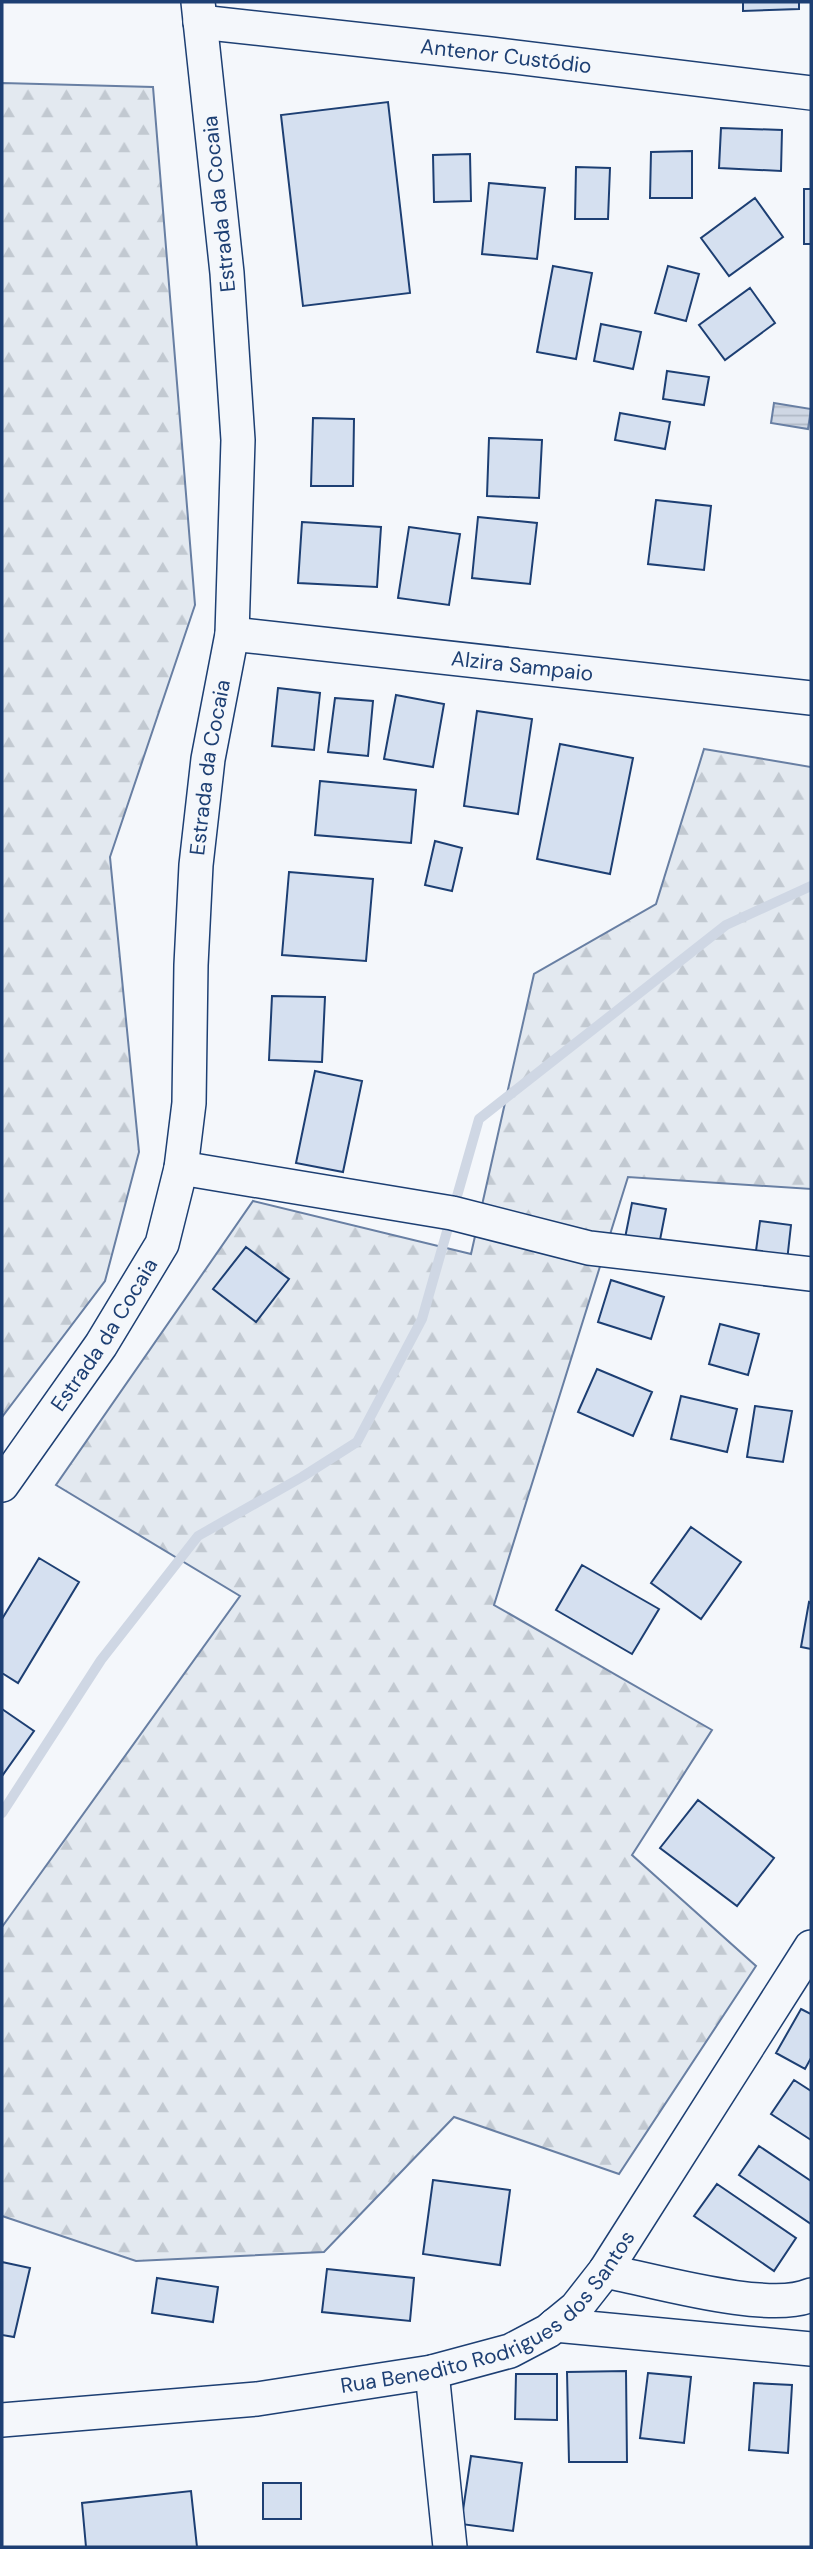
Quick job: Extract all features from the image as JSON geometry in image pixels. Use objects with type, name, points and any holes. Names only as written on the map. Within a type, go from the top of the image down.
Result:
[{"type":"street","name":"Antenor Custódio","points":[[199,12],[490,54],[811,93]]},
{"type":"street","name":"Estrada da Cocaia","points":[[2,1485],[101,1345],[162,1244],[181,1168],[189,1103],[196,865],[208,759],[232,634],[238,440],[227,273],[199,12]]},
{"type":"street","name":"Alzira Sampaio","points":[[232,634],[811,698]]},
{"type":"street","points":[[181,1168],[452,1213],[590,1248],[811,1273]]},
{"type":"street","name":"Rua Benedito Rodrigues dos Santos","points":[[2,2420],[257,2399],[432,2372],[510,2351],[555,2325],[576,2308],[605,2271],[811,1947]]},
{"type":"street","points":[[605,2271],[756,2301],[800,2301],[811,2295]]},
{"type":"street","points":[[555,2325],[811,2349]]},
{"type":"street","points":[[432,2372],[450,2547]]},
{"type":"green space","points":[[2,83],[153,87],[195,605],[110,857],[139,1152],[105,1281],[2,1417]]},
{"type":"green space","points":[[704,749],[811,767],[811,1189],[628,1177],[494,1605],[712,1730],[632,1855],[756,1966],[619,2174],[454,2117],[324,2252],[136,2261],[2,2216],[2,1927],[240,1596],[56,1485],[253,1201],[471,1254],[534,974],[656,904]]},
{"type":"shaded area","points":[[774,403],[811,409],[808,429],[771,423]]},
{"type":"building","points":[[743,2],[799,2],[799,9],[743,11]]},
{"type":"building","points":[[388,102],[410,293],[303,306],[281,115]]},
{"type":"building","points":[[721,128],[782,130],[781,171],[719,168]]},
{"type":"building","points":[[692,151],[692,198],[650,198],[651,152]]},
{"type":"building","points":[[470,154],[471,201],[434,202],[433,155]]},
{"type":"building","points":[[576,167],[610,168],[608,219],[575,219]]},
{"type":"building","points":[[489,183],[545,188],[537,259],[482,254]]},
{"type":"building","points":[[804,189],[811,189],[811,244],[804,244]]},
{"type":"building","points":[[755,198],[783,237],[729,276],[701,238]]},
{"type":"building","points":[[553,266],[592,273],[576,359],[537,352]]},
{"type":"building","points":[[668,266],[699,274],[686,321],[655,313]]},
{"type":"building","points":[[750,288],[775,323],[725,360],[699,325]]},
{"type":"building","points":[[601,324],[641,332],[633,369],[594,361]]},
{"type":"building","points":[[667,371],[709,377],[704,405],[663,399]]},
{"type":"building","points":[[620,413],[670,422],[665,449],[615,440]]},
{"type":"building","points":[[313,418],[354,419],[353,486],[311,486]]},
{"type":"building","points":[[489,438],[542,440],[539,498],[487,496]]},
{"type":"building","points":[[656,500],[711,506],[704,570],[648,564]]},
{"type":"building","points":[[478,517],[537,523],[530,584],[472,578]]},
{"type":"building","points":[[302,522],[381,527],[377,587],[298,583]]},
{"type":"building","points":[[409,527],[460,534],[449,605],[398,598]]},
{"type":"building","points":[[278,688],[320,693],[314,750],[272,746]]},
{"type":"building","points":[[396,695],[444,704],[433,767],[384,759]]},
{"type":"building","points":[[335,698],[373,701],[368,756],[328,752]]},
{"type":"building","points":[[477,711],[532,719],[518,814],[464,806]]},
{"type":"building","points":[[560,744],[633,758],[610,874],[537,859]]},
{"type":"building","points":[[320,781],[416,790],[411,843],[315,835]]},
{"type":"building","points":[[435,841],[462,848],[452,891],[425,885]]},
{"type":"building","points":[[289,872],[373,879],[366,961],[282,955]]},
{"type":"building","points":[[272,996],[325,997],[322,1062],[269,1060]]},
{"type":"building","points":[[315,1071],[362,1081],[343,1172],[296,1163]]},
{"type":"building","points":[[632,1203],[666,1209],[659,1245],[625,1238]]},
{"type":"building","points":[[760,1221],[791,1225],[787,1261],[755,1258]]},
{"type":"building","points":[[246,1247],[289,1279],[256,1322],[213,1289]]},
{"type":"building","points":[[611,1280],[664,1297],[651,1339],[598,1322]]},
{"type":"building","points":[[720,1324],[759,1334],[748,1375],[709,1364]]},
{"type":"building","points":[[597,1369],[652,1392],[633,1436],[578,1412]]},
{"type":"building","points":[[681,1396],[737,1409],[727,1452],[671,1439]]},
{"type":"building","points":[[755,1406],[792,1411],[783,1462],[747,1457]]},
{"type":"building","points":[[691,1527],[741,1562],[701,1619],[651,1583]]},
{"type":"building","points":[[39,1558],[79,1582],[18,1683],[2,1673],[2,1619]]},
{"type":"building","points":[[582,1565],[659,1609],[632,1654],[556,1610]]},
{"type":"building","points":[[809,1602],[811,1603],[811,1649],[801,1647]]},
{"type":"building","points":[[2,1709],[34,1731],[2,1776]]},
{"type":"building","points":[[698,1800],[774,1858],[737,1906],[660,1848]]},
{"type":"building","points":[[801,2009],[811,2014],[811,2058],[805,2069],[776,2053]]},
{"type":"building","points":[[794,2080],[811,2091],[811,2140],[771,2114]]},
{"type":"building","points":[[759,2146],[811,2181],[811,2224],[739,2175]]},
{"type":"building","points":[[433,2180],[510,2190],[500,2265],[423,2254]]},
{"type":"building","points":[[717,2184],[796,2238],[774,2271],[694,2216]]},
{"type":"building","points":[[2,2262],[30,2268],[14,2337],[2,2335]]},
{"type":"building","points":[[327,2269],[414,2278],[410,2321],[322,2312]]},
{"type":"building","points":[[157,2278],[218,2287],[213,2322],[152,2313]]},
{"type":"building","points":[[626,2371],[627,2462],[569,2462],[567,2372]]},
{"type":"building","points":[[648,2373],[691,2377],[684,2443],[640,2438]]},
{"type":"building","points":[[516,2374],[557,2374],[557,2420],[515,2419]]},
{"type":"building","points":[[754,2383],[792,2385],[788,2453],[749,2450]]},
{"type":"building","points":[[471,2456],[522,2463],[513,2531],[461,2524]]},
{"type":"building","points":[[263,2483],[301,2483],[301,2519],[263,2519]]},
{"type":"building","points":[[191,2491],[197,2547],[86,2547],[82,2503]]},
{"type":"waterway","points":[[2,1813],[101,1660],[198,1536],[302,1477],[357,1442],[422,1319],[479,1119],[726,925],[811,886]]}]
